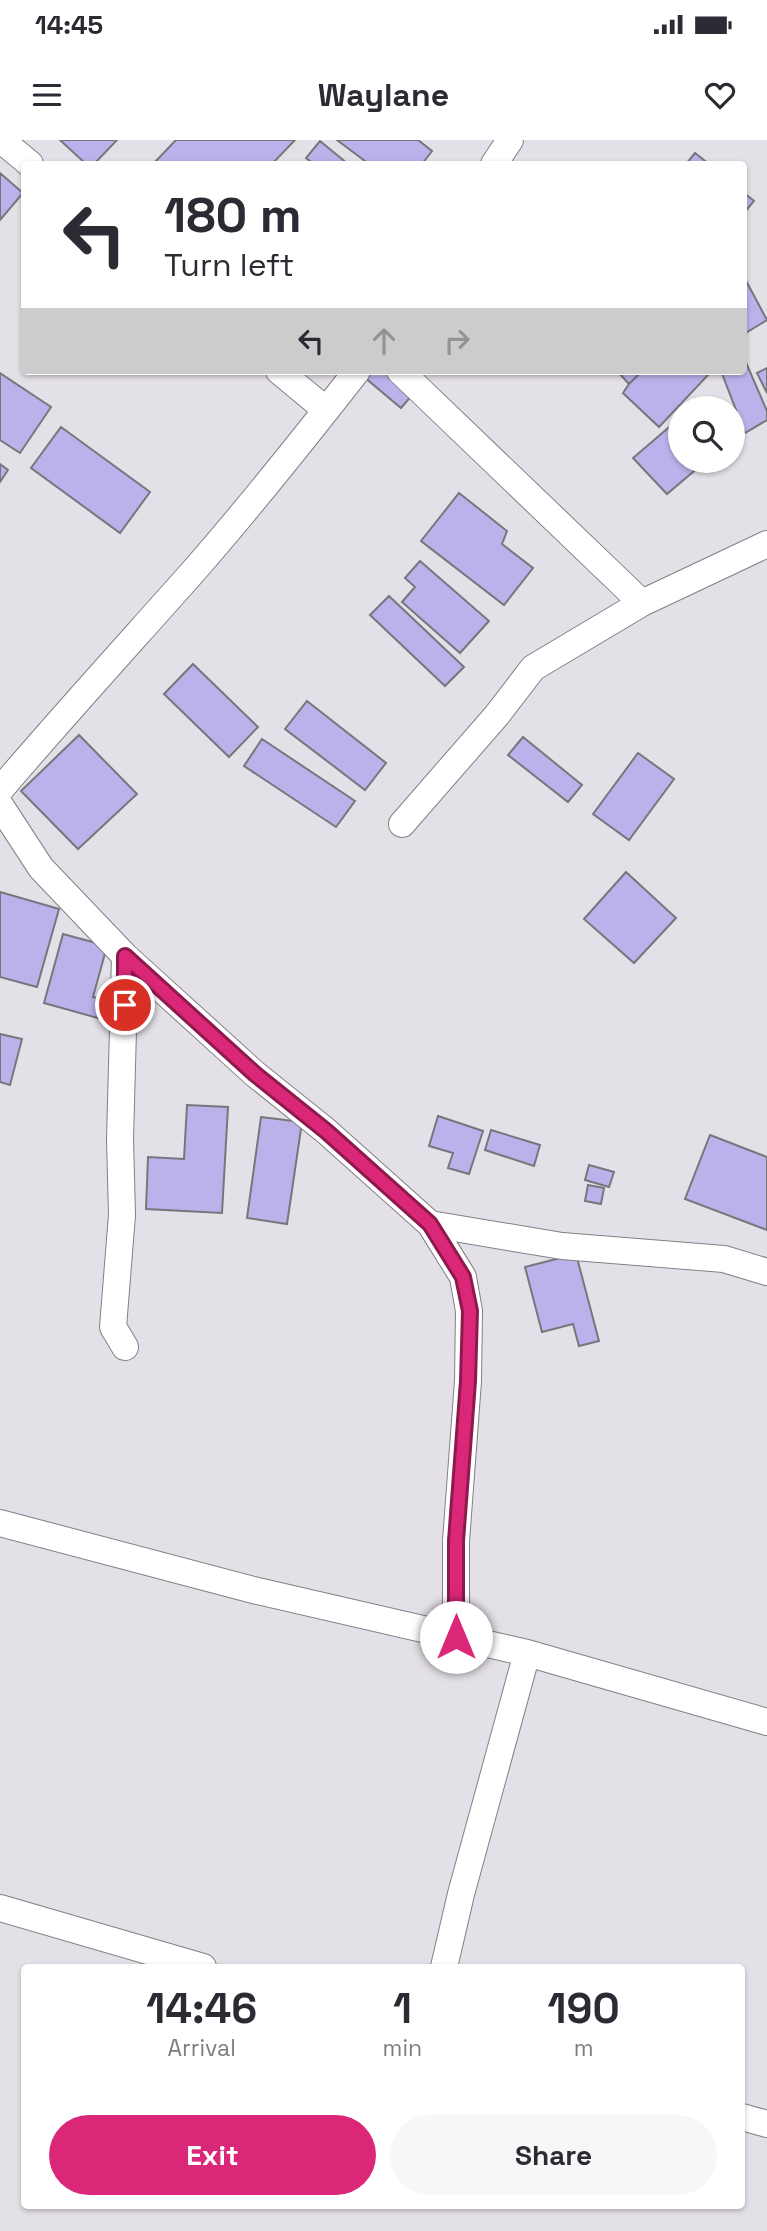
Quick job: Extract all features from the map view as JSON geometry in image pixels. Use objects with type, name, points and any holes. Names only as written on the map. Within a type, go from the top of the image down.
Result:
[{"type":"street","points":[[1,140],[26,161]]},
{"type":"street","points":[[496,161],[510,140]]},
{"type":"street","points":[[284,375],[326,410]]},
{"type":"street","points":[[0,790],[71,706],[192,573],[354,375]]},
{"type":"street","points":[[404,375],[642,603]]},
{"type":"street","points":[[402,824],[497,715],[533,668],[642,603],[767,544]]},
{"type":"street","points":[[0,805],[41,868],[125,956],[255,1074],[326,1131],[430,1224],[463,1277],[470,1311],[468,1381],[456,1541],[456,1637]]},
{"type":"street","points":[[125,956],[120,1139],[122,1215],[113,1327],[125,1347]]},
{"type":"street","points":[[430,1224],[562,1246],[724,1259],[767,1272]]},
{"type":"street","points":[[0,1523],[253,1590],[527,1653],[767,1722]]},
{"type":"street","points":[[445,1964],[461,1894],[527,1653]]},
{"type":"street","points":[[0,1908],[193,1964]]},
{"type":"street","points":[[745,2118],[767,2124]]},
{"type":"building","points":[[60,140],[117,140],[97,161],[83,161]]},
{"type":"building","points":[[176,140],[295,140],[275,161],[156,161]]},
{"type":"building","points":[[337,140],[418,140],[432,151],[424,161],[365,161]]},
{"type":"building","points":[[320,141],[344,161],[310,161],[306,158]]},
{"type":"building","points":[[695,153],[705,161],[688,161]]},
{"type":"building","points":[[0,173],[21,191],[21,195],[0,220]]},
{"type":"building","points":[[747,195],[754,201],[747,209]]},
{"type":"building","points":[[747,283],[767,320],[747,332]]},
{"type":"building","points":[[747,365],[767,411],[767,420],[745,433],[745,396],[731,396],[723,375],[747,375]]},
{"type":"building","points":[[767,368],[767,393],[757,373]]},
{"type":"building","points":[[0,373],[51,407],[20,453],[0,440]]},
{"type":"building","points":[[391,375],[413,394],[401,408],[363,376]]},
{"type":"building","points":[[621,375],[638,375],[629,384]]},
{"type":"building","points":[[638,375],[708,375],[688,396],[668,396],[668,417],[659,427],[623,393]]},
{"type":"building","points":[[61,427],[150,492],[120,533],[31,468]]},
{"type":"building","points":[[668,428],[668,473],[692,473],[667,494],[633,458]]},
{"type":"building","points":[[0,464],[8,470],[0,482]]},
{"type":"building","points":[[459,493],[507,531],[502,544],[533,568],[504,605],[421,541]]},
{"type":"building","points":[[420,561],[489,621],[460,653],[402,602],[415,587],[405,578]]},
{"type":"building","points":[[389,596],[464,667],[445,686],[370,615]]},
{"type":"building","points":[[193,664],[258,727],[229,757],[164,694]]},
{"type":"building","points":[[307,701],[386,763],[365,790],[285,729]]},
{"type":"building","points":[[79,735],[137,794],[78,849],[21,791]]},
{"type":"building","points":[[523,737],[582,785],[568,802],[508,755]]},
{"type":"building","points":[[262,739],[355,801],[336,827],[244,766]]},
{"type":"building","points":[[638,753],[674,779],[629,840],[593,814]]},
{"type":"building","points":[[626,872],[676,918],[634,963],[584,919]]},
{"type":"building","points":[[0,892],[59,909],[37,987],[0,977]]},
{"type":"building","points":[[63,934],[107,946],[93,997],[110,1001],[105,1020],[44,1003]]},
{"type":"building","points":[[0,1034],[22,1039],[10,1085],[0,1082]]},
{"type":"building","points":[[187,1105],[228,1107],[222,1213],[146,1209],[148,1157],[184,1159]]},
{"type":"building","points":[[438,1116],[483,1131],[469,1174],[448,1168],[453,1153],[429,1146]]},
{"type":"building","points":[[261,1117],[302,1122],[287,1224],[247,1218]]},
{"type":"building","points":[[491,1130],[540,1145],[534,1166],[485,1150]]},
{"type":"building","points":[[710,1135],[767,1157],[767,1230],[685,1199]]},
{"type":"building","points":[[589,1165],[614,1172],[609,1187],[585,1180]]},
{"type":"building","points":[[588,1185],[604,1188],[601,1204],[585,1201]]},
{"type":"building","points":[[576,1254],[599,1341],[579,1346],[573,1324],[542,1332],[525,1267]]},
{"type":"route","points":[[125,1005],[125,956],[255,1074],[326,1131],[430,1224],[463,1277],[470,1311],[468,1381],[456,1541],[456,1637]]}]
